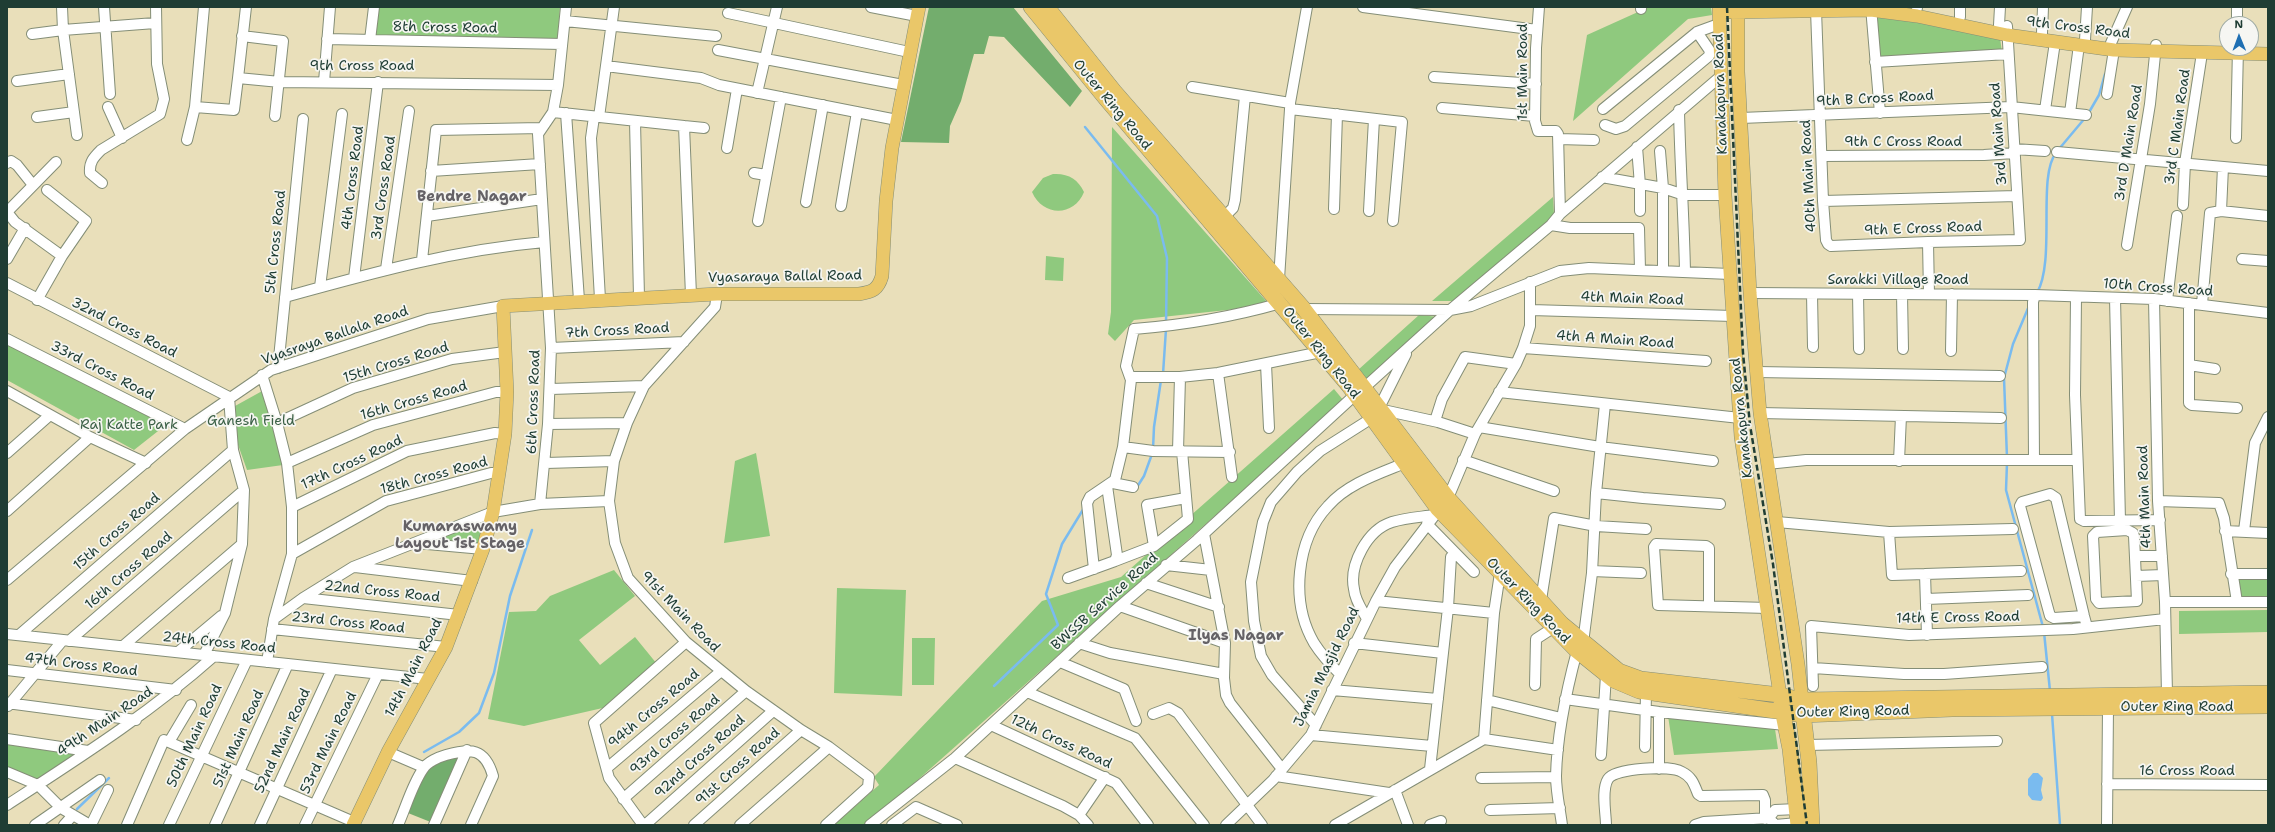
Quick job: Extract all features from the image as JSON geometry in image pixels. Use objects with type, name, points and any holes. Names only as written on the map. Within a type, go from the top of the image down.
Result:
[{"type":"highway","name":"Outer Ring Road","points":[[1031,7],[1101,94],[1281,303],[1321,352],[1378,411],[1448,498],[1541,600],[1580,647],[1606,675],[1639,691],[1784,718],[1803,715],[1952,709],[2167,694],[2268,693]]},
{"type":"highway","name":"Outer Ring Road","points":[[1047,7],[1114,92],[1225,216],[1304,309],[1360,391]]},
{"type":"highway","name":"Outer Ring Road","points":[[1378,411],[1405,464],[1436,512],[1500,573],[1553,628],[1619,671],[1641,679],[1780,695],[1802,700],[2051,702],[2108,707],[2268,706]]},
{"type":"highway","name":"Kanakapura Road","points":[[1780,695],[1801,821]]},
{"type":"highway","name":"Kanakapura Road","points":[[1801,821],[1807,745],[1802,700]]},
{"type":"main road","name":"9th Cross Road","points":[[1915,7],[1960,12],[2004,29],[2055,42],[2082,42]]},
{"type":"main road","name":"9th Cross Road","points":[[1719,19],[1738,9],[1816,10],[1871,8],[2004,29],[2042,33],[2082,42],[2112,46],[2219,49]]},
{"type":"main road","name":"Kanakapura Road","points":[[1738,9],[1741,118],[1750,293],[1760,413],[1798,664],[1802,700]]},
{"type":"main road","name":"Vyasaraya Ballal Road","points":[[503,306],[579,300],[717,294],[859,294],[872,292],[876,289],[882,276],[886,202],[897,120],[902,85],[918,12]]},
{"type":"main road","name":"Kanakapura Road","points":[[1719,19],[1725,195],[1740,418],[1780,695]]},
{"type":"main road","name":"9th Cross Road","points":[[2156,48],[2202,53],[2219,51]]},
{"type":"main road","name":"14th Main Road","points":[[354,824],[388,752],[446,648],[483,549],[493,512],[499,473],[500,433],[507,392],[503,306]]},
{"type":"street","points":[[62,7],[63,30],[77,135]]},
{"type":"street","points":[[104,7],[110,94]]},
{"type":"street","points":[[102,183],[90,173],[90,166],[93,157],[101,150],[160,114],[164,99],[157,64],[155,23],[156,7]]},
{"type":"street","points":[[187,140],[195,107],[204,7]]},
{"type":"street","points":[[195,107],[234,110],[246,7]]},
{"type":"street","points":[[324,82],[330,7]]},
{"type":"street","points":[[370,40],[374,7]]},
{"type":"street","points":[[422,260],[436,130],[541,128],[553,112],[558,85],[566,7]]},
{"type":"street","points":[[600,299],[591,138],[597,117],[606,66],[614,7]]},
{"type":"street","points":[[757,93],[777,7]]},
{"type":"street","points":[[872,7],[918,12]]},
{"type":"street","points":[[1279,279],[1290,106],[1307,7]]},
{"type":"street","points":[[1363,7],[1424,11],[1536,30]]},
{"type":"street","name":"1st Main Road","points":[[1539,7],[1536,30],[1535,116],[1538,131],[1556,131],[1559,139]]},
{"type":"street","name":"3rd Main Road","points":[[2000,7],[2008,54],[2020,240]]},
{"type":"street","points":[[2042,33],[2043,7]]},
{"type":"street","points":[[2070,113],[2087,7]]},
{"type":"street","points":[[2106,94],[2112,46],[2127,7]]},
{"type":"street","points":[[1871,8],[1880,113]]},
{"type":"street","name":"40th Main Road","points":[[1816,10],[1823,201],[1828,244]]},
{"type":"street","points":[[728,12],[909,52]]},
{"type":"street","points":[[1603,109],[1697,32],[1719,19]]},
{"type":"street","points":[[1703,41],[1719,19]]},
{"type":"street","points":[[565,21],[716,36]]},
{"type":"street","points":[[32,34],[63,30],[106,28],[155,23]]},
{"type":"street","points":[[1605,125],[1616,129],[1625,126],[1709,56],[1710,52],[1697,32]]},
{"type":"street","points":[[242,36],[283,41],[276,116]]},
{"type":"street","name":"8th Cross Road","points":[[327,39],[562,44]]},
{"type":"street","points":[[2045,110],[2055,42]]},
{"type":"street","name":"3rd D Main Road","points":[[2127,245],[2142,158],[2156,48]]},
{"type":"street","points":[[718,50],[902,85]]},
{"type":"street","name":"3rd C Main Road","points":[[2183,205],[2186,164],[2202,53]]},
{"type":"street","points":[[1875,62],[2008,54]]},
{"type":"street","points":[[2234,56],[2236,138]]},
{"type":"street","points":[[606,66],[701,78],[719,85],[737,89],[897,120]]},
{"type":"street","points":[[17,81],[69,74]]},
{"type":"street","name":"BWSSB Service Road","points":[[870,825],[955,758],[1079,643],[1166,565],[1204,534],[1450,310],[1551,225],[1560,214],[1679,110],[1721,76]]},
{"type":"street","points":[[1434,77],[1536,84]]},
{"type":"street","name":"9th Cross Road","points":[[238,78],[280,82],[558,85]]},
{"type":"street","name":"4th Cross Road","points":[[354,278],[378,82]]},
{"type":"street","points":[[1192,87],[1337,114],[1402,122],[1393,221]]},
{"type":"street","points":[[727,148],[737,89]]},
{"type":"street","points":[[1225,216],[1233,208],[1235,200],[1245,96]]},
{"type":"street","points":[[758,221],[781,97]]},
{"type":"street","points":[[806,202],[823,105]]},
{"type":"street","points":[[108,107],[122,138]]},
{"type":"street","name":"9th B Cross Road","points":[[1741,118],[1820,116],[2011,107],[2086,115]]},
{"type":"street","points":[[1442,108],[1535,116]]},
{"type":"street","points":[[1679,110],[1684,195],[1685,272]]},
{"type":"street","name":"3rd Cross Road","points":[[386,269],[409,111]]},
{"type":"street","points":[[37,117],[74,112]]},
{"type":"street","points":[[553,112],[704,128]]},
{"type":"street","points":[[841,206],[857,112]]},
{"type":"street","points":[[320,287],[342,114]]},
{"type":"street","points":[[566,114],[579,300]]},
{"type":"street","points":[[1334,209],[1337,114]]},
{"type":"street","name":"5th Cross Road","points":[[278,368],[303,119]]},
{"type":"street","points":[[1370,212],[1374,119]]},
{"type":"street","points":[[635,121],[639,297]]},
{"type":"street","points":[[684,126],[692,295]]},
{"type":"street","name":"6th Cross Road","points":[[540,504],[546,463],[551,348],[538,134],[541,128]]},
{"type":"street","points":[[1560,214],[1559,139],[1594,140]]},
{"type":"street","points":[[1637,147],[1640,185],[1640,211]]},
{"type":"street","points":[[1660,151],[1663,188],[1663,271]]},
{"type":"street","name":"9th C Cross Road","points":[[1822,156],[1984,155],[2014,151],[2045,151]]},
{"type":"street","points":[[2057,152],[2142,158],[2186,164],[2268,171]]},
{"type":"street","points":[[7,163],[11,161],[17,165],[33,185]]},
{"type":"street","points":[[56,162],[7,212],[15,222],[62,256]]},
{"type":"street","points":[[431,171],[540,164]]},
{"type":"street","points":[[2221,211],[2223,167]]},
{"type":"street","points":[[754,173],[766,175]]},
{"type":"street","points":[[1602,177],[1663,188],[1684,195],[1725,195]]},
{"type":"street","points":[[37,300],[62,256],[86,221],[47,190]]},
{"type":"street","points":[[1823,201],[2017,196]]},
{"type":"street","points":[[427,216],[542,199]]},
{"type":"street","points":[[2202,304],[2210,213],[2221,211],[2268,216]]},
{"type":"street","points":[[2167,301],[2177,216]]},
{"type":"street","points":[[1551,225],[1570,228],[1640,228],[1640,270]]},
{"type":"street","points":[[7,259],[25,228]]},
{"type":"street","name":"9th E Cross Road","points":[[1828,244],[1831,246],[2020,240]]},
{"type":"street","points":[[285,297],[422,260],[496,246],[544,242]]},
{"type":"street","points":[[1928,242],[1929,294]]},
{"type":"street","points":[[2242,259],[2268,261]]},
{"type":"street","points":[[1304,309],[1450,310],[1471,306],[1560,271],[1589,268],[1730,274]]},
{"type":"street","points":[[1448,498],[1477,430],[1516,364],[1523,348],[1530,326],[1530,282]]},
{"type":"street","name":"32nd Cross Road","points":[[7,283],[37,300],[229,397]]},
{"type":"street","name":"Sarakki Village Road","points":[[1750,293],[2046,295]]},
{"type":"street","name":"91st Main Road","points":[[717,294],[715,307],[644,386],[627,423],[614,461],[609,501],[615,543],[628,578],[686,642],[720,672],[772,711],[829,747],[869,777],[868,787],[826,825]]},
{"type":"street","points":[[1812,294],[1813,347]]},
{"type":"street","points":[[1858,294],[1859,349]]},
{"type":"street","points":[[1902,294],[1903,350]]},
{"type":"street","points":[[1951,351],[1952,294]]},
{"type":"street","points":[[2034,460],[2033,302],[2035,295]]},
{"type":"street","name":"10th Cross Road","points":[[2046,295],[2167,301],[2268,313]]},
{"type":"street","points":[[2076,297],[2075,395],[2081,521]]},
{"type":"street","points":[[2115,298],[2120,521]]},
{"type":"street","name":"4th Main Road","points":[[2154,300],[2158,500],[2165,602],[2167,694]]},
{"type":"street","points":[[1115,561],[1117,556],[1109,500],[1109,485],[1123,446],[1132,380],[1126,366],[1134,329],[1172,326],[1246,313],[1281,303]]},
{"type":"street","points":[[2189,303],[2190,404],[2237,408]]},
{"type":"street","name":"Vyasraya Ballala Road","points":[[7,580],[185,429],[262,375],[278,368],[428,319],[503,306]]},
{"type":"street","name":"4th Main Road","points":[[1531,310],[1733,316]]},
{"type":"street","name":"33rd Cross Road","points":[[7,339],[185,429]]},
{"type":"street","name":"7th Cross Road","points":[[551,348],[684,342]]},
{"type":"street","points":[[1316,725],[1272,674],[1262,656],[1254,621],[1251,582],[1263,522],[1271,502],[1297,472],[1320,451],[1378,411],[1408,348]]},
{"type":"street","name":"4th A Main Road","points":[[1523,348],[1706,360]]},
{"type":"street","name":"15th Cross Road","points":[[277,422],[353,388],[452,359],[505,352]]},
{"type":"street","points":[[1132,380],[1137,377],[1164,378],[1218,373],[1321,352]]},
{"type":"street","points":[[1435,421],[1442,399],[1465,357],[1516,364]]},
{"type":"street","points":[[1266,364],[1269,428]]},
{"type":"street","points":[[2189,365],[2215,369]]},
{"type":"street","points":[[1757,372],[2000,376]]},
{"type":"street","points":[[1218,373],[1230,452],[1232,477]]},
{"type":"street","points":[[262,375],[277,422],[287,463],[292,507],[292,554],[273,624],[267,662]]},
{"type":"street","points":[[1068,578],[1154,546],[1188,519],[1180,451],[1180,377]]},
{"type":"street","points":[[550,389],[644,386]]},
{"type":"street","name":"16th Cross Road","points":[[287,463],[372,425],[496,392],[507,392]]},
{"type":"street","points":[[1500,392],[1740,418]]},
{"type":"street","points":[[9,396],[90,437],[146,463]]},
{"type":"street","points":[[209,656],[225,613],[242,544],[244,490],[233,450],[229,397]]},
{"type":"street","points":[[1562,825],[1556,777],[1561,718],[1580,647],[1592,570],[1596,526],[1596,493],[1605,404]]},
{"type":"street","points":[[1378,411],[1477,430],[1600,447],[1713,460]]},
{"type":"street","points":[[1760,413],[2001,418]]},
{"type":"street","points":[[7,452],[50,416]]},
{"type":"street","points":[[1900,416],[1900,461]]},
{"type":"street","points":[[2244,531],[2255,443],[2268,417]]},
{"type":"street","points":[[548,424],[627,423]]},
{"type":"street","name":"17th Cross Road","points":[[292,507],[407,451],[500,433]]},
{"type":"street","points":[[7,511],[90,437]]},
{"type":"street","points":[[1123,446],[1148,450],[1230,452]]},
{"type":"street","name":"15th Cross Road","points":[[18,635],[233,450]]},
{"type":"street","points":[[1463,460],[1554,491]]},
{"type":"street","points":[[1767,464],[1806,460],[2077,460]]},
{"type":"street","points":[[546,463],[614,461]]},
{"type":"street","points":[[1339,673],[1313,642],[1303,617],[1299,591],[1305,548],[1312,528],[1328,506],[1348,489],[1405,464]]},
{"type":"street","name":"18th Cross Road","points":[[292,554],[386,501],[491,473],[499,473]]},
{"type":"street","points":[[1094,569],[1087,506],[1090,498],[1109,485],[1132,487]]},
{"type":"street","name":"16th Cross Road","points":[[8,704],[66,640],[244,490]]},
{"type":"street","points":[[1596,493],[1720,504]]},
{"type":"street","points":[[2084,616],[2054,618],[2050,616],[2020,504],[2052,494],[2056,498],[2087,627]]},
{"type":"street","points":[[1154,546],[1147,506],[1186,498]]},
{"type":"street","name":"Jamia Masjid Road","points":[[1226,825],[1279,773],[1311,735],[1366,617],[1395,567],[1448,498]]},
{"type":"street","points":[[2158,500],[2219,503],[2237,602]]},
{"type":"street","points":[[273,624],[303,598],[353,567],[412,542],[493,512],[540,504],[609,501]]},
{"type":"street","points":[[1366,617],[1358,602],[1353,582],[1359,557],[1366,542],[1378,530],[1391,522],[1436,512]]},
{"type":"street","points":[[1541,600],[1554,518],[1596,526],[1646,529]]},
{"type":"street","points":[[2063,522],[2160,520]]},
{"type":"street","points":[[1776,522],[1888,532],[2013,529]]},
{"type":"street","points":[[1427,524],[1474,572]]},
{"type":"street","points":[[2131,531],[2134,536],[2135,556],[2137,601],[2102,603],[2097,601],[2095,534],[2100,532],[2131,531]]},
{"type":"street","points":[[2225,531],[2268,533]]},
{"type":"street","points":[[1888,532],[1892,575],[2021,571]]},
{"type":"street","points":[[1204,534],[1225,643],[1224,674],[1228,700],[1279,773],[1392,791]]},
{"type":"street","points":[[412,542],[483,549]]},
{"type":"street","points":[[123,646],[242,544]]},
{"type":"street","points":[[1709,606],[1710,548],[1706,546],[1656,544],[1654,547],[1656,604],[1709,606],[1768,608]]},
{"type":"street","points":[[2135,556],[2162,556]]},
{"type":"street","points":[[1430,769],[1448,608],[1451,557]]},
{"type":"street","points":[[1166,565],[1211,570]]},
{"type":"street","points":[[353,567],[472,581]]},
{"type":"street","points":[[1592,570],[1641,573]]},
{"type":"street","points":[[1484,739],[1494,613],[1500,573]]},
{"type":"street","points":[[1925,574],[1927,635]]},
{"type":"street","points":[[2231,574],[2268,574]]},
{"type":"street","points":[[2136,576],[2163,575]]},
{"type":"street","points":[[1146,583],[1219,607]]},
{"type":"street","points":[[1926,599],[2028,594]]},
{"type":"street","name":"22nd Cross Road","points":[[303,598],[459,615]]},
{"type":"street","points":[[1376,601],[1494,613]]},
{"type":"street","points":[[2165,602],[2268,602]]},
{"type":"street","points":[[1120,606],[1225,643]]},
{"type":"street","points":[[178,652],[225,613]]},
{"type":"street","points":[[2070,617],[2073,629]]},
{"type":"street","name":"14th E Cross Road","points":[[1813,686],[1811,626],[1909,635],[1927,635],[2038,629],[2073,629],[2165,619]]},
{"type":"street","name":"23rd Cross Road","points":[[273,624],[446,648]]},
{"type":"street","points":[[1535,685],[1536,639],[1553,628]]},
{"type":"street","name":"24th Cross Road","points":[[7,634],[428,679]]},
{"type":"street","points":[[644,825],[622,799],[609,778],[594,723],[686,642]]},
{"type":"street","points":[[1079,643],[1110,654],[1224,674]]},
{"type":"street","points":[[1354,643],[1443,653]]},
{"type":"street","name":"49th Main Road","points":[[7,805],[136,720],[176,690],[209,656]]},
{"type":"street","name":"50th Main Road","points":[[169,825],[246,660]]},
{"type":"street","points":[[1060,662],[1124,689],[1136,721]]},
{"type":"street","name":"51st Main Road","points":[[215,825],[288,664]]},
{"type":"street","points":[[1813,668],[1924,674],[1994,672],[2042,667]]},
{"type":"street","name":"52nd Main Road","points":[[260,825],[332,669]]},
{"type":"street","name":"47th Cross Road","points":[[7,670],[176,690]]},
{"type":"street","name":"94th Cross Road","points":[[607,768],[720,672]]},
{"type":"street","name":"53rd Main Road","points":[[305,825],[378,674]]},
{"type":"street","points":[[1601,755],[1606,675]]},
{"type":"street","points":[[1332,690],[1438,699]]},
{"type":"street","name":"93rd Cross Road","points":[[622,799],[746,691]]},
{"type":"street","points":[[1027,692],[1135,738],[1204,825]]},
{"type":"street","points":[[1645,747],[1646,692]]},
{"type":"street","points":[[1566,699],[1659,712],[1784,718]]},
{"type":"street","points":[[1487,700],[1561,718]]},
{"type":"street","points":[[8,704],[136,720]]},
{"type":"street","points":[[169,742],[192,705]]},
{"type":"street","points":[[2107,825],[2108,707]]},
{"type":"street","points":[[1153,714],[1170,708],[1178,713],[1248,804],[1262,825]]},
{"type":"street","name":"92nd Cross Road","points":[[644,825],[772,711]]},
{"type":"street","points":[[1659,712],[1659,769]]},
{"type":"street","name":"12th Cross Road","points":[[991,725],[1116,783],[1148,825]]},
{"type":"street","name":"91st Cross Road","points":[[694,825],[801,730]]},
{"type":"street","points":[[1311,735],[1432,746]]},
{"type":"street","points":[[7,739],[88,751]]},
{"type":"street","points":[[1335,825],[1484,739],[1558,750]]},
{"type":"street","points":[[127,825],[164,740],[276,788],[354,824]]},
{"type":"street","points":[[1807,745],[1997,741]]},
{"type":"street","points":[[740,825],[829,747]]},
{"type":"street","points":[[434,825],[467,750]]},
{"type":"street","points":[[398,825],[423,767],[438,757],[467,750],[474,751],[490,764],[493,776],[471,825]]},
{"type":"street","points":[[388,752],[423,767]]},
{"type":"street","points":[[955,758],[1063,806],[1079,815],[1088,825]]},
{"type":"street","points":[[1606,825],[1606,788],[1607,780],[1610,776],[1629,770],[1675,768],[1694,782],[1698,794],[1701,796],[1763,795],[1767,819]]},
{"type":"street","points":[[7,772],[38,785],[60,808],[91,825],[108,790]]},
{"type":"street","points":[[1079,815],[1105,777]]},
{"type":"street","points":[[1481,778],[1556,777]]},
{"type":"street","points":[[35,825],[100,780]]},
{"type":"street","name":"16 Cross Road","points":[[2107,784],[2268,785]]},
{"type":"street","points":[[1392,791],[1408,825]]},
{"type":"street","points":[[892,825],[916,807],[953,824]]},
{"type":"street","points":[[1490,810],[1560,808]]},
{"type":"street","points":[[1767,819],[1775,810],[1801,821]]},
{"type":"street","points":[[64,825],[73,815]]},
{"type":"street","points":[[1695,825],[1704,822],[1767,819],[1775,825],[1801,821]]},
{"type":"street","points":[[1430,825],[1441,821]]},
{"type":"green space","points":[[377,7],[560,7],[558,40],[372,35]]},
{"type":"green space","points":[[929,7],[1013,7],[1082,91],[1070,107],[1004,37],[989,36],[984,54],[974,54],[961,101],[950,126],[949,143],[901,142]]},
{"type":"green space","points":[[1649,7],[1711,7],[1712,15],[1688,19],[1573,121],[1587,35]]},
{"type":"green space","points":[[1875,14],[2000,38],[2002,52],[1877,58]]},
{"type":"green space","points":[[1112,127],[1267,302],[1246,308],[1134,320],[1115,341],[1108,334],[1111,312]]},
{"type":"green space","points":[[1053,174],[1068,176],[1076,180],[1084,192],[1073,206],[1066,210],[1051,210],[1043,206],[1032,192],[1043,178]]},
{"type":"green space","points":[[1553,197],[1554,215],[1458,301],[1432,301]]},
{"type":"green space","points":[[1046,256],[1064,258],[1063,281],[1045,280]]},
{"type":"green space","points":[[1419,315],[1439,317],[1367,380],[1358,370]]},
{"type":"green space","name":"Raj Katte Park","points":[[7,342],[167,424],[134,450],[7,380]]},
{"type":"green space","points":[[1334,389],[1344,401],[867,825],[834,825],[879,785],[874,777],[1042,601],[1121,577]]},
{"type":"green space","name":"Ganesh Field","points":[[264,390],[283,465],[247,470],[226,411]]},
{"type":"green space","points":[[756,453],[770,536],[724,543],[735,461]]},
{"type":"green space","points":[[487,517],[481,546],[422,541]]},
{"type":"green space","points":[[614,570],[635,596],[579,640],[600,665],[635,637],[657,664],[607,707],[524,726],[488,719],[509,612],[536,611],[550,596]]},
{"type":"green space","points":[[2268,578],[2268,596],[2239,597],[2235,579]]},
{"type":"green space","points":[[837,588],[906,590],[902,696],[834,693]]},
{"type":"green space","points":[[2268,610],[2268,632],[2179,634],[2179,611]]},
{"type":"green space","points":[[912,638],[935,638],[934,685],[912,685]]},
{"type":"green space","points":[[1668,716],[1775,729],[1778,749],[1674,755]]},
{"type":"green space","points":[[7,741],[81,752],[39,783],[7,769]]},
{"type":"green space","points":[[463,753],[433,823],[408,813],[427,769],[439,760]]},
{"type":"water","points":[[2033,773],[2038,773],[2043,778],[2041,790],[2043,798],[2041,801],[2032,800],[2028,795],[2028,779]]},
{"type":"waterway","points":[[2088,114],[2099,95],[2105,74]]},
{"type":"waterway","points":[[2059,149],[2085,118]]},
{"type":"waterway","points":[[1085,127],[1157,216],[1167,258],[1166,324]]},
{"type":"waterway","points":[[2037,293],[2042,278],[2045,260],[2048,180],[2051,164],[2056,153]]},
{"type":"waterway","points":[[2007,458],[2004,378],[2013,344],[2029,306]]},
{"type":"waterway","points":[[1163,374],[1166,329]]},
{"type":"waterway","points":[[1153,449],[1154,427],[1161,380]]},
{"type":"waterway","points":[[1137,487],[1144,476],[1152,454]]},
{"type":"waterway","points":[[2007,463],[2006,490],[2043,627]]},
{"type":"waterway","points":[[994,686],[1058,625],[1046,594],[1062,544],[1084,508]]},
{"type":"waterway","points":[[424,752],[459,732],[479,713],[494,673],[510,596],[532,530]]},
{"type":"waterway","points":[[2044,632],[2050,691]]},
{"type":"waterway","points":[[2052,714],[2060,825]]},
{"type":"waterway","points":[[77,809],[109,778]]},
{"type":"railway","points":[[1727,7],[1743,353],[1750,425],[1773,564],[1807,825]]},
{"type":"district","name":"Bendre Nagar","points":[[472,197]]},
{"type":"district","name":"Kumaraswamy Layout 1st Stage","points":[[460,536]]},
{"type":"district","name":"Ilyas Nagar","points":[[1236,636]]}]
